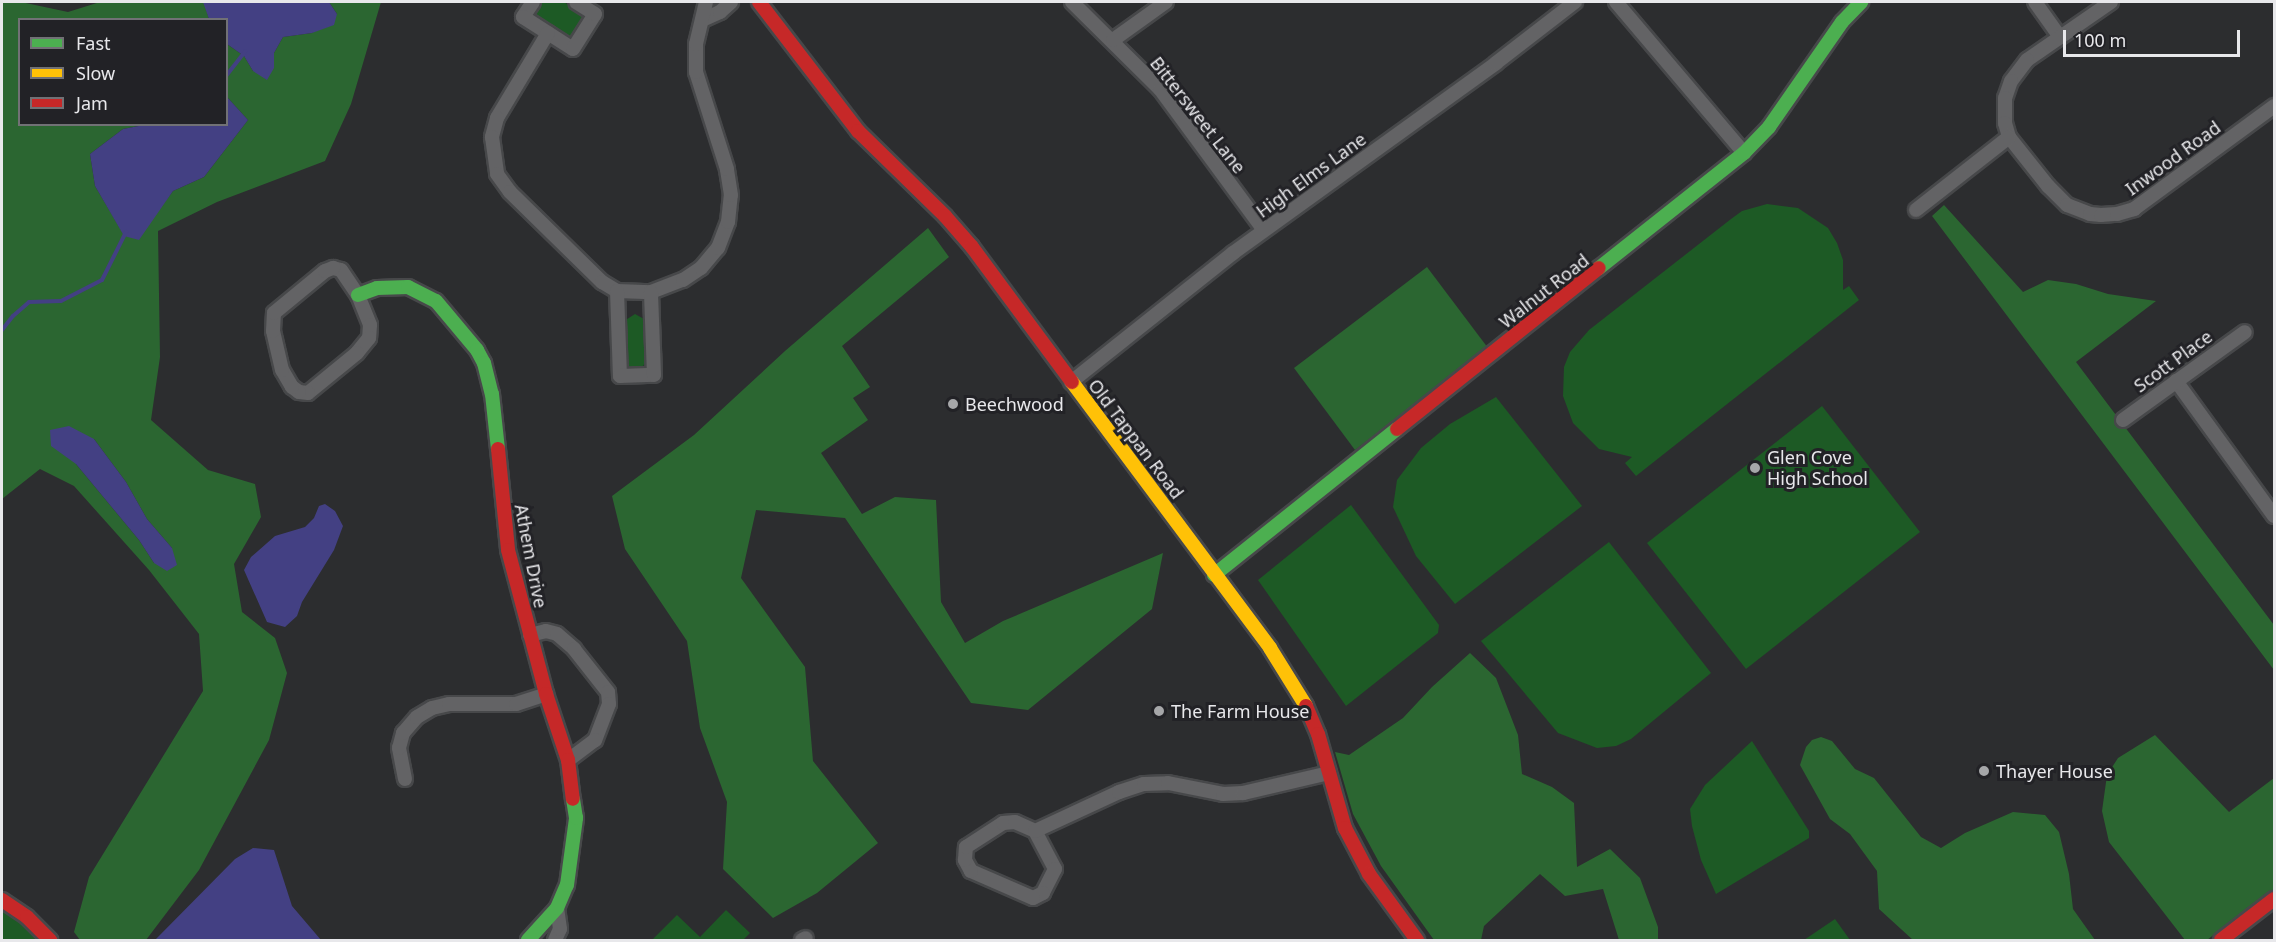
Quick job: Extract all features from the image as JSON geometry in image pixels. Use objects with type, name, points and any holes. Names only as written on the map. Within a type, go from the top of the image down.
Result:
[{"type":"street","points":[[533,2],[523,17],[573,49],[595,14],[576,2]]},
{"type":"street","points":[[548,33],[497,118],[492,137],[497,174],[510,192],[588,270],[617,291],[651,292],[683,280],[701,268],[718,248],[728,222],[731,195],[727,170],[696,72],[696,44],[706,2]]},
{"type":"street","points":[[702,20],[720,12],[731,2]]},
{"type":"street","name":"Old Tappan Road","points":[[759,2],[858,131],[945,216],[972,247],[1270,648],[1300,695],[1318,734],[1345,828],[1369,874],[1417,940]]},
{"type":"street","name":"Bittersweet Lane","points":[[1072,2],[1113,40],[1160,89],[1264,230]]},
{"type":"street","points":[[1113,40],[1166,2]]},
{"type":"street","name":"High Elms Lane","points":[[1071,382],[1264,230],[1496,63],[1575,2]]},
{"type":"street","points":[[1616,2],[1744,153]]},
{"type":"street","name":"Walnut Road","points":[[1214,575],[1744,153],[1769,127],[1842,22],[1861,2]]},
{"type":"street","points":[[2035,2],[2060,37]]},
{"type":"street","points":[[1916,210],[2009,136],[2004,110],[2011,81],[2027,60],[2111,2]]},
{"type":"street","name":"Inwood Road","points":[[2009,136],[2048,186],[2067,205],[2090,214],[2117,214],[2134,209],[2153,197],[2274,106]]},
{"type":"street","points":[[333,268],[340,270],[358,295],[370,325],[369,338],[357,353],[308,393],[298,392],[282,370],[273,332],[274,313],[325,271],[333,268]]},
{"type":"street","name":"Athem Drive","points":[[358,295],[377,288],[391,287],[408,287],[424,294],[443,309],[484,363],[492,393],[508,550],[546,694],[568,760],[574,794],[575,840],[567,885],[557,908],[528,940]]},
{"type":"street","points":[[617,291],[620,376],[654,375],[651,292]]},
{"type":"street","name":"Scott Place","points":[[2123,420],[2245,332]]},
{"type":"street","points":[[2176,381],[2273,510]]},
{"type":"street","points":[[530,635],[546,631],[557,634],[574,649],[608,692],[609,704],[595,740],[568,760]]},
{"type":"street","points":[[405,779],[399,748],[404,733],[417,717],[432,708],[449,704],[516,704],[546,694]]},
{"type":"street","points":[[1035,831],[1055,869],[1043,893],[1033,898],[971,871],[965,860],[966,847],[1004,823],[1015,822],[1035,831],[1119,792],[1144,784],[1168,783],[1223,794],[1243,793],[1329,773]]},
{"type":"street","points":[[2221,940],[2274,899]]},
{"type":"street","points":[[2,900],[27,917],[51,940]]},
{"type":"street","name":"Athem Drive","points":[[555,940],[560,930],[557,908]]},
{"type":"green space","points":[[2,2],[21,2],[68,12],[100,2],[204,2],[209,18],[18,18],[18,126],[139,126],[123,129],[90,154],[95,186],[124,235],[158,211],[173,191],[204,177],[248,120],[228,98],[228,45],[244,56],[253,71],[274,68],[274,53],[283,37],[312,33],[337,14],[329,2],[381,2],[351,104],[325,161],[217,202],[158,231],[160,357],[151,420],[208,470],[255,484],[261,517],[234,564],[242,612],[275,638],[287,673],[269,740],[199,870],[146,940],[80,940],[74,932],[89,877],[203,691],[199,634],[149,570],[74,486],[40,469],[2,499]],"holes":[[[94,439],[126,482],[147,519],[172,548],[154,563],[139,540],[76,464]]]},
{"type":"green space","points":[[540,2],[564,2],[586,16],[571,40],[535,16],[534,10]]},
{"type":"green space","points":[[1767,204],[1798,208],[1828,228],[1843,260],[1843,290],[1849,286],[1859,300],[1636,476],[1625,463],[1632,457],[1599,449],[1573,423],[1563,396],[1564,367],[1570,352],[1589,330],[1731,219],[1742,211]]},
{"type":"green space","points":[[1944,205],[2023,292],[2048,280],[2076,284],[2108,294],[2156,301],[2076,362],[2274,625],[2274,670],[1932,216]]},
{"type":"green space","points":[[928,228],[949,257],[842,346],[870,387],[853,398],[868,420],[821,453],[862,514],[895,497],[936,500],[941,602],[965,643],[1003,621],[1163,553],[1152,609],[1028,710],[971,703],[845,518],[756,510],[741,578],[805,667],[813,761],[878,843],[817,893],[773,918],[723,869],[727,802],[700,728],[687,641],[625,549],[612,496],[694,435],[785,351]]},
{"type":"green space","points":[[1427,267],[1488,348],[1355,450],[1294,368]]},
{"type":"green space","points":[[635,314],[644,319],[646,362],[640,370],[632,370],[626,363],[624,321]]},
{"type":"green space","points":[[1496,397],[1582,506],[1455,604],[1416,556],[1393,507],[1397,480],[1421,448],[1450,424]]},
{"type":"green space","points":[[1822,406],[1920,532],[1746,669],[1647,543]]},
{"type":"green space","points":[[1351,505],[1439,625],[1438,633],[1346,706],[1258,580]]},
{"type":"green space","points":[[1609,542],[1711,673],[1631,739],[1616,746],[1597,748],[1558,733],[1481,641]]},
{"type":"green space","points":[[1470,653],[1496,678],[1518,735],[1522,774],[1552,787],[1574,803],[1577,867],[1610,849],[1640,878],[1658,927],[1658,940],[1619,940],[1603,889],[1565,896],[1540,874],[1484,926],[1481,940],[1434,940],[1381,866],[1353,814],[1335,752],[1349,755],[1403,718],[1432,687]]},
{"type":"green space","points":[[2155,735],[2229,812],[2274,778],[2274,889],[2207,940],[2185,940],[2109,842],[2102,811],[2107,775],[2118,758]]},
{"type":"green space","points":[[1821,737],[1832,741],[1855,769],[1874,778],[1921,837],[1941,848],[1965,833],[2013,812],[2045,815],[2059,832],[2069,874],[2073,909],[2095,940],[1913,940],[1879,909],[1877,871],[1850,834],[1830,819],[1800,765],[1806,747],[1812,740]]},
{"type":"green space","points":[[1752,741],[1809,831],[1809,838],[1716,894],[1701,860],[1690,809],[1705,785]]},
{"type":"green space","points":[[2,902],[47,940],[2,940]]},
{"type":"green space","points":[[726,910],[750,933],[743,940],[652,940],[677,915],[700,937]]},
{"type":"green space","points":[[1835,919],[1850,940],[1804,940]]},
{"type":"shaded area","points":[[203,2],[329,2],[337,14],[334,25],[312,33],[283,37],[274,53],[274,68],[267,80],[253,71],[244,56],[228,45],[228,18],[209,18]]},
{"type":"shaded area","points":[[228,98],[248,120],[204,177],[173,191],[139,240],[124,236],[95,186],[90,154],[123,129],[139,126],[228,126]]},
{"type":"shaded area","points":[[69,426],[94,439],[126,482],[147,519],[172,548],[177,565],[167,571],[154,563],[139,540],[76,464],[51,446],[50,430]]},
{"type":"shaded area","points":[[325,504],[335,511],[343,526],[334,550],[302,602],[297,616],[285,627],[267,622],[244,570],[251,557],[275,536],[305,527],[314,518],[319,506]]},
{"type":"shaded area","points":[[253,848],[274,850],[292,906],[321,940],[155,940],[235,859]]},
{"type":"waterway","points":[[228,73],[245,52]]},
{"type":"waterway","points":[[2,330],[29,302],[61,301],[102,280],[126,232]]},
{"type":"traffic: fast","points":[[1599,268],[1744,153],[1769,127],[1842,22],[1861,2]]},
{"type":"traffic: fast","points":[[358,295],[377,288],[408,287],[436,301],[477,350],[484,363],[492,394],[498,449]]},
{"type":"traffic: fast","points":[[1214,575],[1397,429]]},
{"type":"traffic: fast","points":[[528,940],[557,908],[567,885],[576,818],[573,799]]},
{"type":"traffic: slow","points":[[1072,382],[1270,648],[1306,706]]},
{"type":"traffic: jam","points":[[759,2],[858,131],[945,216],[972,247],[1072,382]]},
{"type":"traffic: jam","points":[[1397,429],[1599,268]]},
{"type":"traffic: jam","points":[[498,449],[508,550],[546,694],[568,760],[573,799]]},
{"type":"traffic: jam","points":[[1306,706],[1318,734],[1345,828],[1369,874],[1417,940]]},
{"type":"traffic: jam","points":[[2221,940],[2274,899]]},
{"type":"traffic: jam","points":[[2,900],[27,917],[50,940]]},
{"type":"place","name":"Beechwood","points":[[953,404]]},
{"type":"place","name":"Glen Cove High School","points":[[1755,468]]},
{"type":"place","name":"The Farm House","points":[[1159,711]]},
{"type":"place","name":"Thayer House","points":[[1984,771]]}]
